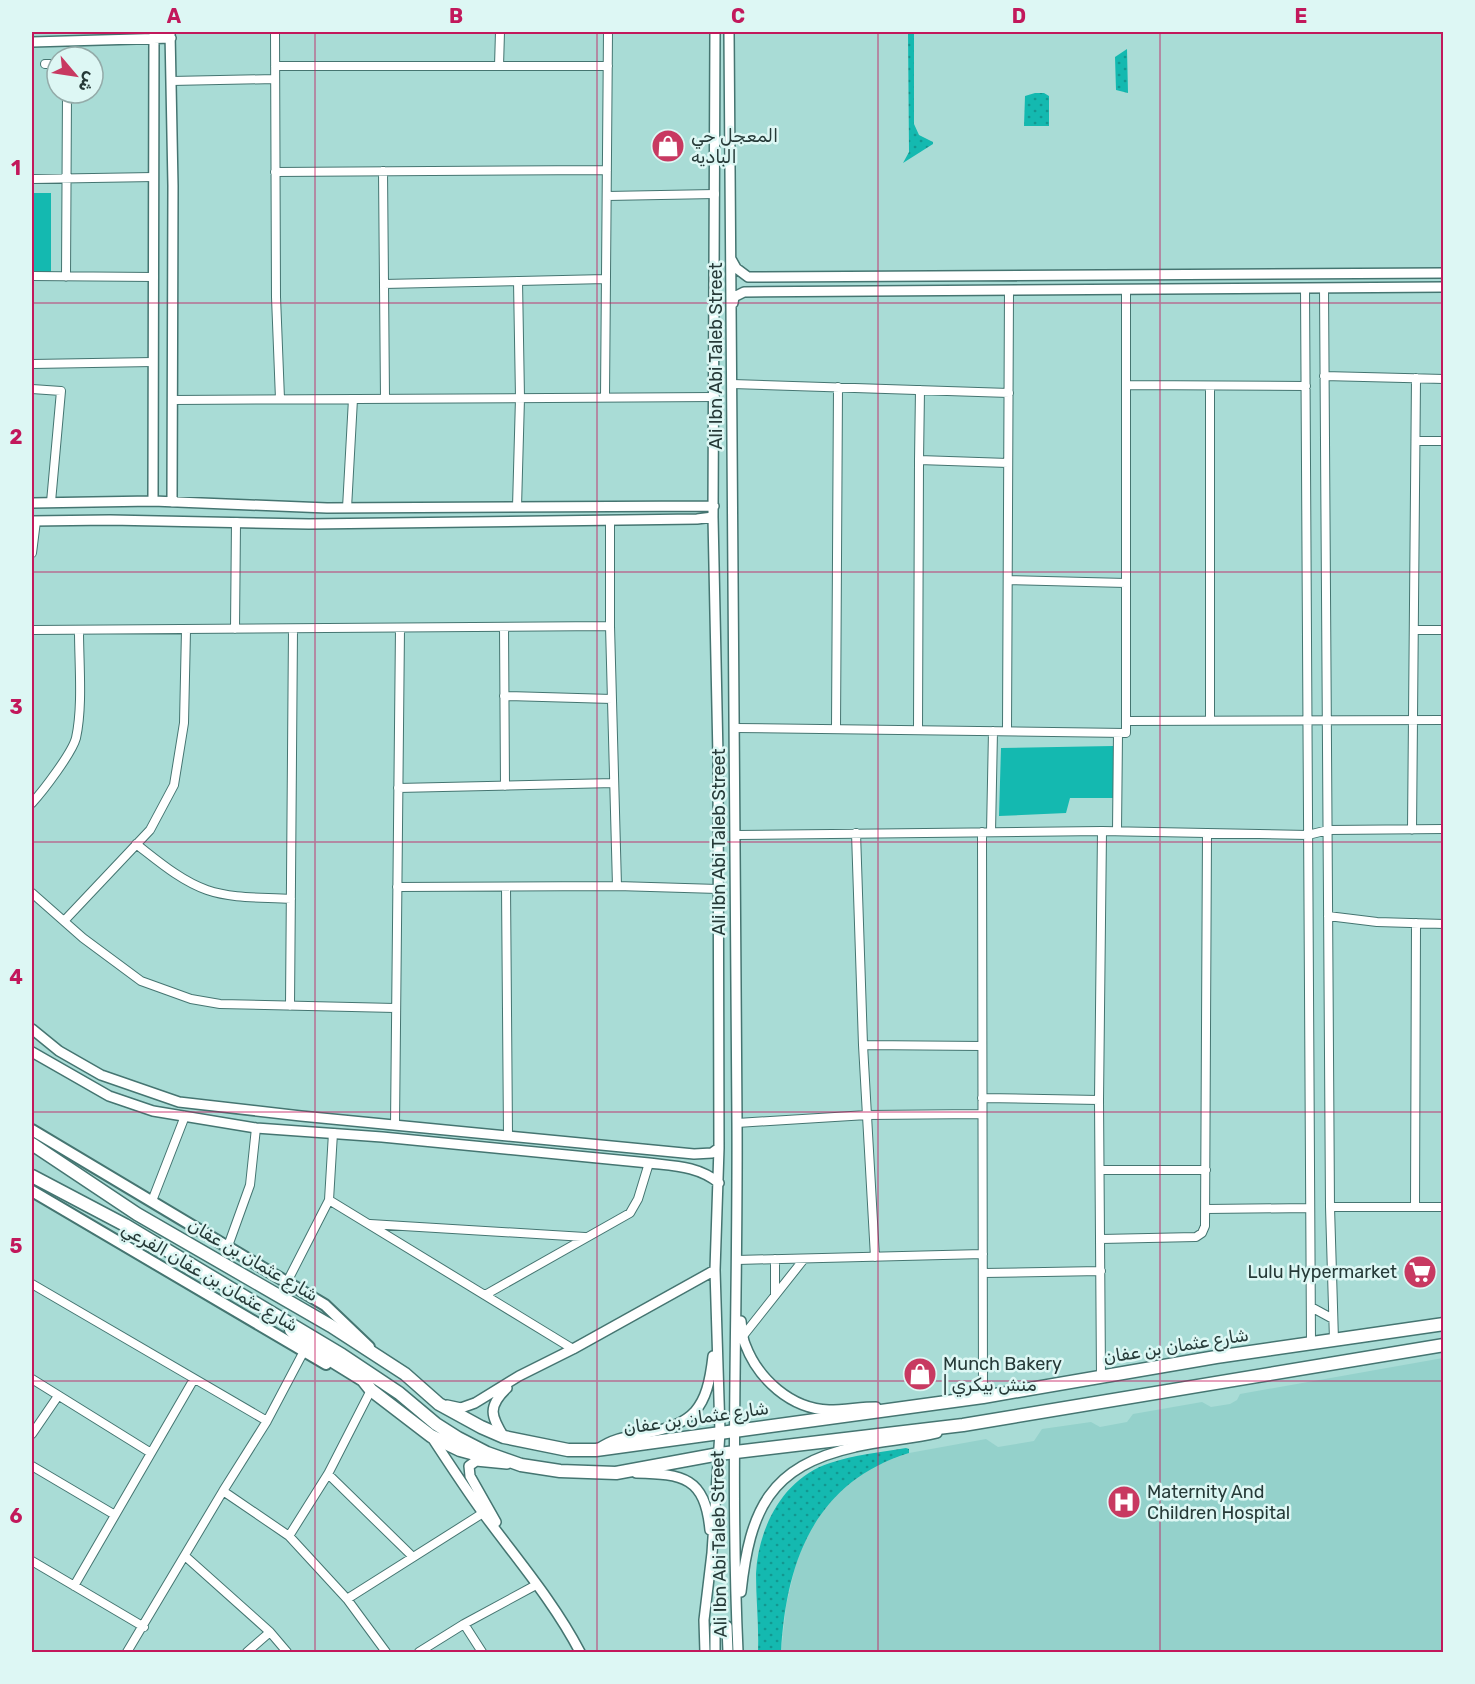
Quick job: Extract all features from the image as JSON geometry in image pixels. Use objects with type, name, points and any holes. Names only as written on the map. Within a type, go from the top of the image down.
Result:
[{"type":"main road","name":"شارع عثمان بن عفان الفرعي","points":[[32,1130],[325,1305],[383,1360]]},
{"type":"main road","name":"شارع عثمان بن عفان","points":[[32,1144],[137,1214],[331,1326],[405,1374],[439,1404],[504,1437],[568,1450],[596,1450],[983,1397],[1311,1343],[1443,1324]]},
{"type":"main road","points":[[32,1157],[41,1158],[104,1197],[137,1214]]},
{"type":"main road","points":[[32,1170],[125,1225]]},
{"type":"main road","name":"شارع عثمان بن عفان","points":[[32,1176],[125,1225],[370,1372],[436,1424],[458,1438],[487,1453],[521,1465],[560,1471],[616,1473],[719,1454],[963,1425],[1443,1345]]},
{"type":"main road","name":"شارع عثمان بن عفان الفرعي","points":[[32,1191],[372,1390]]},
{"type":"main road","points":[[278,1317],[303,1343],[363,1380],[372,1390],[431,1436],[460,1450],[521,1465]]},
{"type":"street","points":[[275,32],[276,297],[280,399]]},
{"type":"street","points":[[499,66],[500,32]]},
{"type":"street","points":[[605,397],[608,32]]},
{"type":"street","name":"Ali Ibn Abi Taleb Street","points":[[715,32],[713,518],[718,758],[719,1183],[715,1270],[717,1324]]},
{"type":"street","name":"Ali Ibn Abi Taleb Street","points":[[729,32],[737,1123],[737,1302],[733,1453],[738,1653]]},
{"type":"street","points":[[32,42],[170,34],[172,502]]},
{"type":"street","points":[[153,501],[154,35]]},
{"type":"street","points":[[275,66],[608,66]]},
{"type":"street","points":[[171,81],[275,78]]},
{"type":"street","points":[[66,277],[67,105]]},
{"type":"street","points":[[275,172],[607,170]]},
{"type":"street","points":[[383,171],[385,398]]},
{"type":"street","points":[[32,179],[154,177]]},
{"type":"street","points":[[607,196],[715,194]]},
{"type":"street","points":[[731,259],[736,268],[748,277],[1443,273]]},
{"type":"street","points":[[32,276],[153,277]]},
{"type":"street","points":[[384,284],[606,279]]},
{"type":"street","points":[[518,281],[518,507]]},
{"type":"street","points":[[732,308],[735,297],[744,292],[1443,287]]},
{"type":"street","points":[[1305,288],[1311,1343]]},
{"type":"street","points":[[1324,288],[1330,1207],[1334,1340]]},
{"type":"street","points":[[735,728],[1126,734],[1126,289]]},
{"type":"street","points":[[1007,731],[1009,290]]},
{"type":"street","points":[[32,364],[153,362]]},
{"type":"street","points":[[1324,376],[1443,379]]},
{"type":"street","points":[[1412,830],[1416,378]]},
{"type":"street","points":[[732,384],[1009,393]]},
{"type":"street","points":[[1126,385],[1306,386]]},
{"type":"street","points":[[1210,386],[1210,720]]},
{"type":"street","points":[[836,729],[838,387]]},
{"type":"street","points":[[32,389],[61,391],[51,502]]},
{"type":"street","points":[[918,730],[920,390]]},
{"type":"street","points":[[172,400],[715,397]]},
{"type":"street","points":[[346,508],[353,399]]},
{"type":"street","points":[[1416,441],[1443,441]]},
{"type":"street","points":[[919,460],[1008,463]]},
{"type":"street","points":[[32,503],[153,501],[346,508],[714,506]]},
{"type":"street","points":[[32,554],[34,521],[110,520],[309,524],[713,518]]},
{"type":"street","points":[[610,520],[610,626],[617,886]]},
{"type":"street","points":[[235,630],[236,522]]},
{"type":"street","points":[[1008,580],[1126,583]]},
{"type":"street","points":[[32,630],[610,626]]},
{"type":"street","points":[[504,627],[505,786]]},
{"type":"street","points":[[395,1125],[400,628]]},
{"type":"street","points":[[290,1006],[293,629]]},
{"type":"street","points":[[64,921],[150,830],[174,786],[184,723],[186,630]]},
{"type":"street","points":[[1415,630],[1443,630]]},
{"type":"street","points":[[32,803],[45,788],[75,740],[79,712],[79,631]]},
{"type":"street","points":[[504,696],[612,699]]},
{"type":"street","points":[[1126,721],[1443,720]]},
{"type":"street","points":[[991,832],[993,731]]},
{"type":"street","points":[[1117,831],[1118,733]]},
{"type":"street","points":[[398,788],[614,783]]},
{"type":"street","points":[[736,835],[1117,831],[1308,835],[1328,830],[1443,829]]},
{"type":"street","points":[[1101,1377],[1099,1100],[1102,831]]},
{"type":"street","points":[[737,1302],[745,1343],[756,1366],[770,1384],[788,1398],[810,1407],[828,1410],[915,1405],[983,1397],[982,832]]},
{"type":"street","points":[[856,833],[863,1046],[875,1257]]},
{"type":"street","points":[[1101,1239],[1196,1238],[1205,1226],[1207,833]]},
{"type":"street","points":[[136,844],[167,869],[206,890],[232,896],[291,899]]},
{"type":"street","points":[[397,887],[617,886],[718,889]]},
{"type":"street","points":[[506,887],[508,1136]]},
{"type":"street","points":[[32,893],[141,981],[191,999],[220,1004],[395,1008]]},
{"type":"street","points":[[1328,916],[1377,922],[1443,924]]},
{"type":"street","points":[[1415,1207],[1416,923]]},
{"type":"street","points":[[32,1029],[58,1052],[100,1075],[179,1102],[694,1154],[712,1152],[719,1148]]},
{"type":"street","points":[[863,1046],[982,1046]]},
{"type":"street","points":[[32,1052],[109,1096],[153,1111],[256,1128],[333,1133],[693,1168],[709,1175],[719,1183]]},
{"type":"street","points":[[982,1098],[1099,1100]]},
{"type":"street","points":[[737,1123],[867,1115],[982,1114]]},
{"type":"street","points":[[152,1201],[185,1116]]},
{"type":"street","points":[[228,1246],[250,1185],[256,1128]]},
{"type":"street","points":[[287,1282],[329,1200],[333,1133]]},
{"type":"street","points":[[693,1168],[697,1162],[694,1154]]},
{"type":"street","points":[[485,1295],[630,1213],[638,1199],[649,1163]]},
{"type":"street","points":[[1100,1170],[1206,1170]]},
{"type":"street","points":[[329,1200],[573,1349]]},
{"type":"street","points":[[1330,1207],[1443,1207]]},
{"type":"street","points":[[1206,1209],[1311,1208]]},
{"type":"street","points":[[368,1224],[587,1237]]},
{"type":"street","points":[[737,1260],[983,1254]]},
{"type":"street","points":[[775,1259],[775,1295]]},
{"type":"street","points":[[743,1336],[804,1259]]},
{"type":"street","points":[[439,1404],[461,1408],[468,1405],[715,1270]]},
{"type":"street","points":[[983,1273],[1101,1271]]},
{"type":"street","points":[[32,1284],[267,1421]]},
{"type":"street","points":[[1311,1307],[1333,1319]]},
{"type":"street","points":[[705,1653],[704,1620],[712,1553],[720,1432],[717,1324]]},
{"type":"street","points":[[596,1450],[612,1440],[673,1427],[693,1414],[706,1396],[717,1324]]},
{"type":"street","points":[[127,1653],[267,1421],[304,1352]]},
{"type":"street","points":[[504,1437],[492,1418],[493,1405],[499,1395],[519,1376]]},
{"type":"street","points":[[32,1379],[151,1453]]},
{"type":"street","points":[[74,1586],[194,1379]]},
{"type":"street","points":[[289,1536],[328,1474],[372,1390]]},
{"type":"street","points":[[32,1434],[58,1396]]},
{"type":"street","points":[[737,1630],[745,1556],[755,1520],[771,1491],[795,1470],[820,1456],[856,1446],[914,1439],[963,1425]]},
{"type":"street","points":[[431,1436],[483,1513],[511,1548]]},
{"type":"street","points":[[521,1465],[476,1461],[469,1466],[470,1476],[511,1548],[571,1634],[580,1653]]},
{"type":"street","points":[[32,1466],[115,1515]]},
{"type":"street","points":[[616,1473],[663,1474],[686,1480],[700,1490],[710,1521],[712,1553]]},
{"type":"street","points":[[328,1474],[413,1557]]},
{"type":"street","points":[[223,1491],[289,1536],[347,1599],[386,1653]]},
{"type":"street","points":[[347,1599],[483,1513]]},
{"type":"street","points":[[185,1556],[270,1632],[287,1653]]},
{"type":"street","points":[[32,1561],[144,1627]]},
{"type":"street","points":[[419,1653],[464,1624],[536,1585]]},
{"type":"street","points":[[464,1624],[482,1653]]},
{"type":"street","points":[[715,1653],[715,1627],[721,1624],[727,1626],[728,1653]]},
{"type":"street","points":[[248,1653],[270,1632]]},
{"type":"shaded area","points":[[908,32],[914,32],[914,124],[919,135],[933,144],[903,163],[909,152]]},
{"type":"shaded area","points":[[1127,49],[1128,93],[1116,90],[1115,57]]},
{"type":"shaded area","points":[[1044,93],[1049,96],[1049,126],[1024,126],[1025,96]]},
{"type":"shaded area","points":[[32,193],[51,193],[51,272],[32,272]]},
{"type":"shaded area","points":[[1113,746],[1113,798],[1070,798],[1066,813],[999,816],[1001,748]]},
{"type":"shaded area","name":"Maternity And Children Hospital","points":[[1443,1358],[1443,1652],[781,1652],[786,1606],[795,1567],[805,1539],[820,1513],[841,1490],[864,1472],[881,1463],[909,1453],[986,1439],[998,1447],[1034,1441],[1042,1429],[1091,1422],[1100,1427],[1127,1422],[1133,1414],[1202,1402],[1211,1407],[1230,1404],[1237,1400],[1240,1394]]},
{"type":"shaded area","points":[[909,1449],[909,1453],[877,1466],[850,1484],[829,1505],[812,1529],[799,1557],[790,1587],[781,1652],[758,1652],[756,1574],[758,1557],[768,1523],[786,1493],[813,1470],[830,1463]]},
{"type":"place","name":"المعجل حي الباديه","points":[[668,146]]},
{"type":"place","name":"Lulu Hypermarket","points":[[1420,1272]]},
{"type":"place","name":"Munch Bakery | منش بيكري","points":[[920,1374]]},
{"type":"place","name":"Maternity And Children Hospital","points":[[1124,1502]]}]
